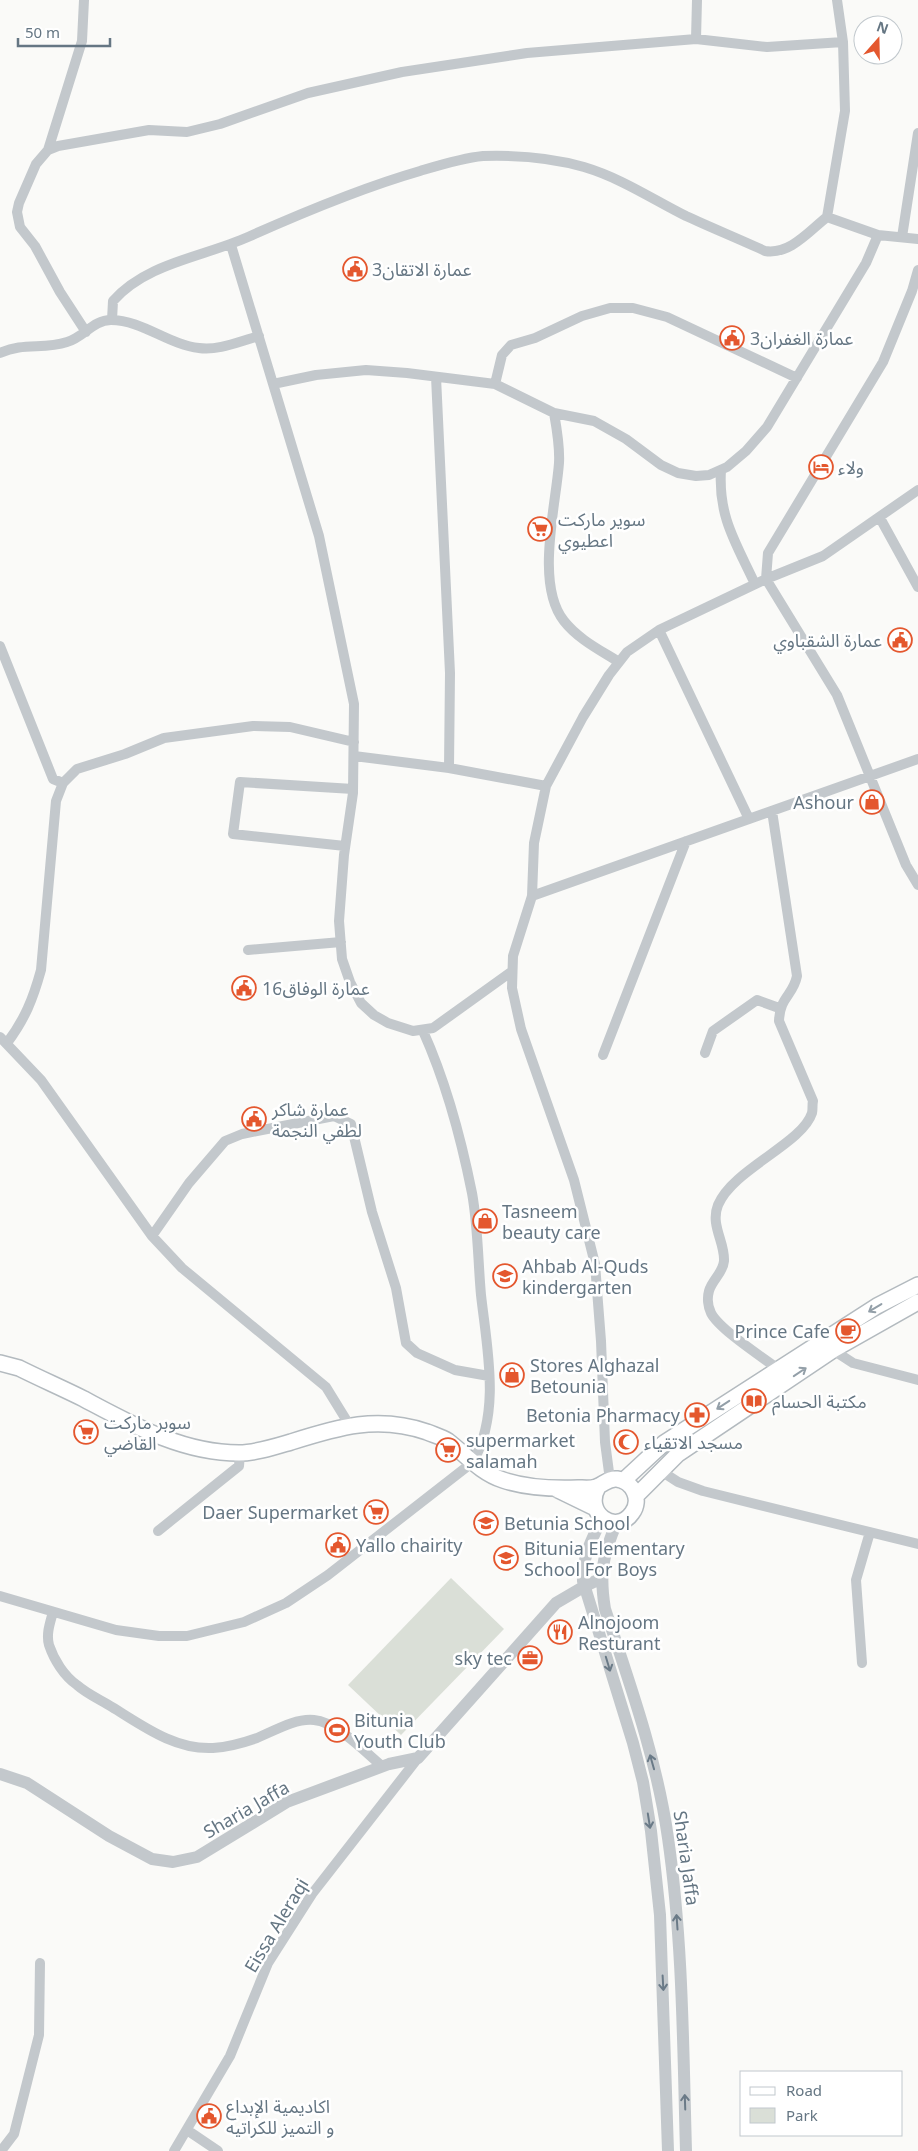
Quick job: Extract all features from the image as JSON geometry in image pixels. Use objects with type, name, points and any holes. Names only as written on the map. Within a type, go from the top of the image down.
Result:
[{"type":"main road","points":[[598,1513],[594,1496],[664,1443],[877,1306],[918,1285]]},
{"type":"main road","points":[[636,1496],[678,1454],[833,1350],[918,1302]]},
{"type":"main road","points":[[0,1363],[19,1368],[175,1444],[240,1453],[268,1449],[334,1429],[369,1422],[398,1424],[446,1440],[486,1473],[501,1480],[520,1485],[555,1489],[610,1483],[633,1489],[636,1502],[631,1515],[626,1519],[617,1522],[607,1521],[598,1513],[555,1489]]},
{"type":"street","points":[[84,0],[82,40],[48,150],[36,164],[18,202],[17,212],[20,227],[35,246],[60,292],[86,332]]},
{"type":"street","points":[[696,39],[697,0]]},
{"type":"street","points":[[112,320],[113,301],[121,292],[149,273],[231,245],[329,202],[394,179],[452,162],[482,156],[559,161],[584,167],[624,182],[685,216],[765,251],[774,253],[790,247],[827,216],[845,111],[843,42],[837,0]]},
{"type":"street","points":[[48,150],[88,140],[149,130],[187,132],[220,124],[308,93],[402,72],[528,53],[696,39],[767,47],[843,42]]},
{"type":"street","points":[[902,238],[918,133]]},
{"type":"street","points":[[827,216],[878,235],[918,239]]},
{"type":"street","points":[[273,384],[316,375],[366,370],[495,384],[554,413],[594,421],[626,439],[661,465],[678,473],[696,476],[709,475],[721,470],[746,452],[762,433],[866,263],[878,235]]},
{"type":"street","points":[[231,245],[321,545],[354,704],[353,789],[345,846],[340,921],[342,959],[350,982],[361,1003],[374,1015],[388,1023],[412,1031],[422,1031],[433,1028],[511,972]]},
{"type":"street","points":[[918,270],[912,291],[883,362],[768,553],[766,579],[837,695],[906,865],[918,885]]},
{"type":"street","points":[[495,384],[502,355],[511,346],[535,338],[582,316],[610,308],[633,308],[667,317],[797,378]]},
{"type":"street","points":[[0,353],[17,346],[51,346],[70,342],[100,321],[112,320],[134,325],[199,348],[221,347],[259,336]]},
{"type":"street","points":[[436,377],[450,673],[449,768]]},
{"type":"street","points":[[554,413],[559,437],[559,462],[552,515],[548,574],[552,594],[563,620],[591,644],[619,662]]},
{"type":"street","points":[[721,470],[720,488],[726,523],[755,584]]},
{"type":"street","points":[[610,1483],[605,1442],[601,1341],[594,1264],[574,1180],[521,1029],[512,988],[511,972],[521,929],[532,896],[534,843],[546,786],[583,718],[627,652],[659,630],[766,579],[823,556],[918,490]]},
{"type":"street","points":[[880,518],[918,587]]},
{"type":"street","points":[[659,630],[749,819]]},
{"type":"street","points":[[0,646],[53,779],[63,783]]},
{"type":"street","points":[[350,1426],[326,1387],[182,1268],[152,1236],[41,1080],[4,1040],[22,1023],[42,970],[56,801],[63,783],[77,769],[125,754],[164,738],[211,730],[253,726],[290,727],[354,742]]},
{"type":"street","points":[[354,756],[449,768],[546,786]]},
{"type":"street","points":[[532,896],[918,759]]},
{"type":"street","points":[[345,846],[233,834],[240,782],[353,789]]},
{"type":"street","points":[[772,811],[798,976],[780,1008],[778,1022],[812,1101],[812,1112],[798,1132],[749,1170],[726,1192],[718,1206],[715,1220],[724,1260],[721,1272],[709,1290],[708,1303],[711,1314],[720,1324],[778,1369]]},
{"type":"street","points":[[603,1055],[686,842]]},
{"type":"street","points":[[248,950],[341,942]]},
{"type":"street","points":[[705,1053],[713,1031],[757,1000],[780,1008]]},
{"type":"street","points":[[0,1596],[116,1630],[160,1636],[186,1636],[244,1622],[286,1603],[328,1574],[473,1462],[481,1447],[486,1428],[490,1397],[472,1195],[454,1119],[435,1058],[422,1031]]},
{"type":"street","points":[[152,1236],[189,1183],[225,1142],[242,1134],[334,1116],[352,1124],[372,1212],[396,1288],[406,1343],[417,1353],[448,1367],[489,1376]]},
{"type":"street","points":[[833,1350],[853,1363],[918,1380]]},
{"type":"street","points":[[158,1531],[239,1466],[240,1453]]},
{"type":"street","points":[[661,1471],[678,1482],[703,1491],[918,1544]]},
{"type":"street","points":[[598,1513],[582,1567],[585,1586],[633,1743],[643,1782],[651,1831],[660,1915],[668,2151]]},
{"type":"street","name":"Sharia Jaffa","points":[[617,1522],[606,1548],[602,1578],[605,1609],[658,1782],[668,1838],[677,1910],[681,1978],[686,2151]]},
{"type":"street","points":[[862,1663],[856,1580],[870,1532]]},
{"type":"street","points":[[418,1758],[556,1603],[602,1578]]},
{"type":"street","points":[[52,1612],[48,1629],[48,1643],[56,1660],[67,1676],[77,1686],[149,1729],[175,1742],[195,1747],[229,1746],[292,1724],[315,1720],[325,1722],[341,1732],[382,1766]]},
{"type":"street","name":"Sharia Jaffa","points":[[0,1774],[28,1783],[109,1836],[152,1859],[173,1862],[197,1857],[287,1802],[382,1766],[418,1758]]},
{"type":"street","name":"Eissa Aleraqi","points":[[174,2151],[230,2056],[268,1963],[312,1894],[418,1758]]},
{"type":"street","points":[[1,2151],[14,2134],[39,2035],[40,1963]]},
{"type":"street","points":[[187,2130],[218,2151]]},
{"type":"green space","points":[[451,1578],[504,1629],[401,1735],[348,1685]]},
{"type":"place","name":"عمارة الاتقان3","points":[[355,269]]},
{"type":"place","name":"عمارة الغفران3","points":[[732,338]]},
{"type":"place","name":"ولاء","points":[[821,467]]},
{"type":"place","name":"سوير ماركت اعطيوي","points":[[540,529]]},
{"type":"place","name":"عمارة الشقباوي","points":[[900,640]]},
{"type":"place","name":"Ashour","points":[[872,802]]},
{"type":"place","name":"عمارة الوفاق16","points":[[244,988]]},
{"type":"place","name":"عمارة شاكر لطفي النجمة","points":[[254,1119]]},
{"type":"place","name":"Tasneem beauty care","points":[[485,1221]]},
{"type":"place","name":"Ahbab Al-Quds kindergarten","points":[[505,1276]]},
{"type":"place","name":"Prince Cafe","points":[[848,1331]]},
{"type":"place","name":"Stores Alghazal Betounia","points":[[512,1375]]},
{"type":"place","name":"مكتبة الحسام","points":[[754,1401]]},
{"type":"place","name":"Betonia Pharmacy","points":[[697,1415]]},
{"type":"place","name":"سوبر ماركت القاضي","points":[[86,1432]]},
{"type":"place","name":"مسجد الاتقياء","points":[[626,1442]]},
{"type":"place","name":"supermarket salamah","points":[[448,1450]]},
{"type":"place","name":"Daer Supermarket","points":[[376,1512]]},
{"type":"place","name":"Betunia School","points":[[486,1523]]},
{"type":"place","name":"Yallo chairity","points":[[338,1545]]},
{"type":"place","name":"Bitunia Elementary School For Boys","points":[[506,1558]]},
{"type":"place","name":"Alnojoom Resturant","points":[[560,1632]]},
{"type":"place","name":"sky tec","points":[[530,1658]]},
{"type":"place","name":"Bitunia Youth Club","points":[[337,1730]]},
{"type":"place","name":"اكاديمية الإبداع و التميز للكراتيه","points":[[209,2116]]}]
